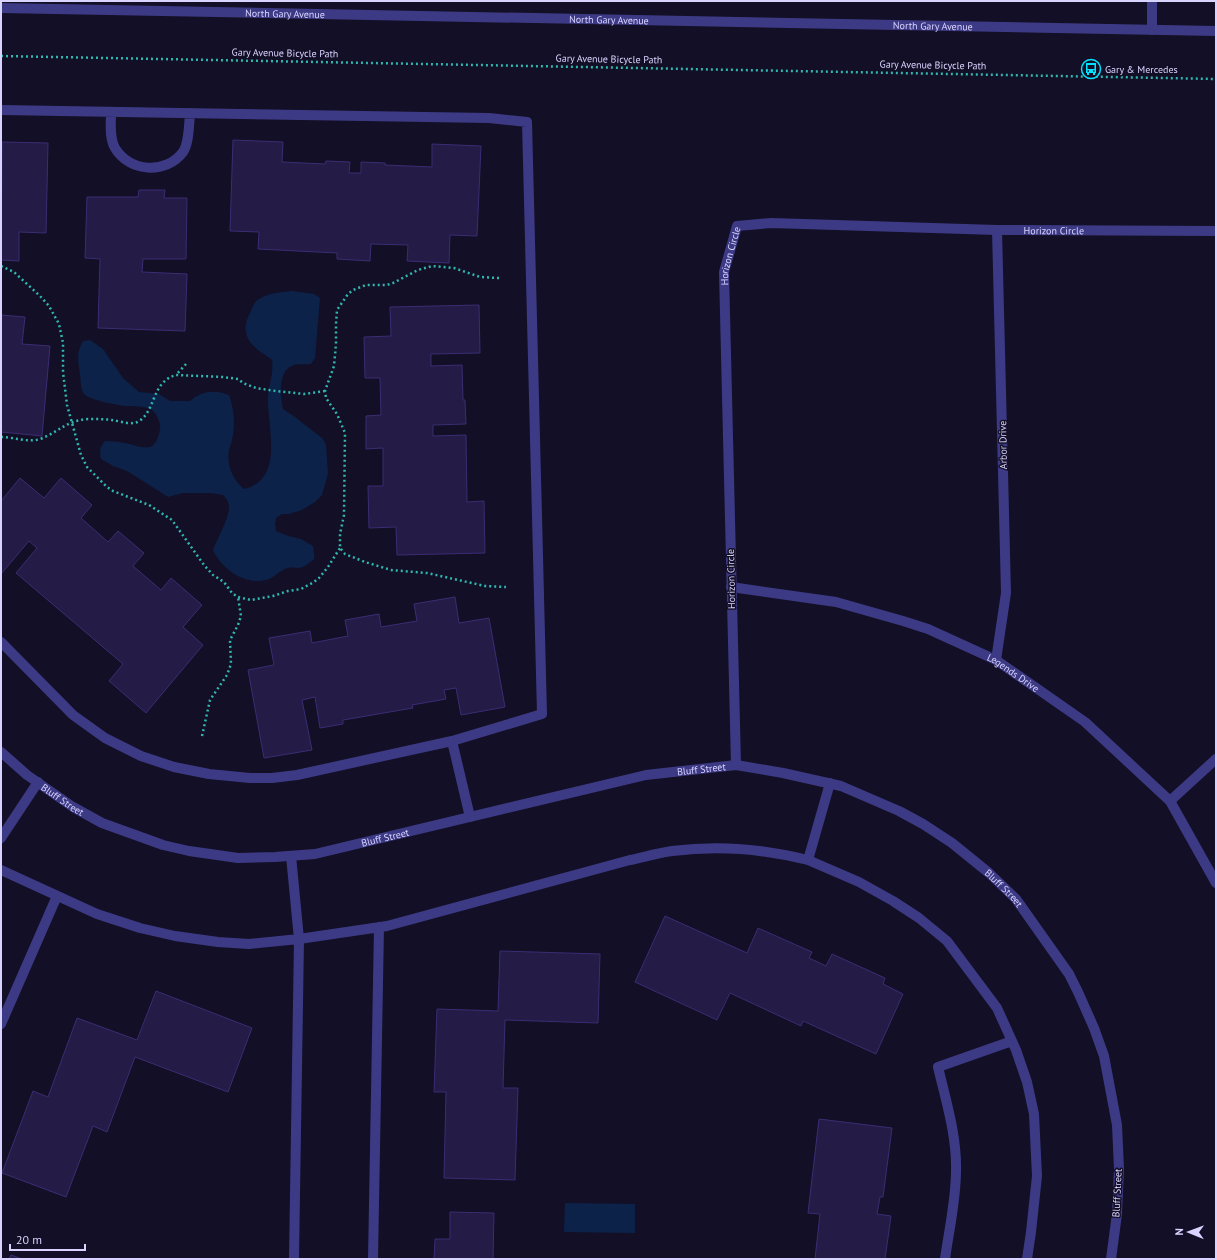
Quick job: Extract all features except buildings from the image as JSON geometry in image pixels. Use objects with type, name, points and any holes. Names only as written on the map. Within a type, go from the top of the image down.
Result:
[{"type":"street","points":[[1152,1],[1152,30]]},
{"type":"street","name":"North Gary Avenue","points":[[1,8],[1216,31]]},
{"type":"street","points":[[1,110],[489,118],[527,122],[542,714],[452,741],[297,775],[272,778],[250,778],[209,774],[174,767],[134,752],[105,738],[74,716],[1,642]]},
{"type":"street","points":[[111,112],[111,132],[114,148],[123,159],[136,166],[150,168],[163,167],[174,161],[184,151],[189,128],[190,113]]},
{"type":"street","name":"Horizon Circle","points":[[736,765],[724,272],[737,226],[771,223],[997,230],[1216,231]]},
{"type":"street","name":"Arbor Drive","points":[[996,660],[1006,593],[997,230]]},
{"type":"street","name":"Legends Drive","points":[[731,587],[836,602],[928,629],[996,660],[1085,722],[1170,801],[1216,883]]},
{"type":"street","points":[[452,741],[470,817]]},
{"type":"street","name":"Bluff Street","points":[[1,752],[27,775],[73,807],[102,823],[163,846],[238,858],[315,854],[646,775],[736,765],[783,773],[841,786],[899,811],[923,824],[952,843],[989,873],[1016,899],[1068,974],[1078,992],[1094,1028],[1104,1056],[1117,1125],[1119,1169],[1117,1214],[1110,1259]]},
{"type":"street","points":[[1170,801],[1216,759]]},
{"type":"street","points":[[1,838],[38,782]]},
{"type":"street","points":[[808,860],[830,783]]},
{"type":"street","points":[[1,870],[97,914],[140,928],[175,936],[218,942],[249,944],[299,939],[394,924],[630,860],[671,851],[710,848],[743,848],[808,860],[859,882],[893,900],[919,918],[947,941],[997,1008],[1012,1041],[1027,1082],[1034,1114],[1037,1176],[1027,1259]]},
{"type":"street","points":[[290,856],[299,939],[294,1259]]},
{"type":"street","points":[[1,1024],[57,896]]},
{"type":"street","points":[[374,1259],[379,927]]},
{"type":"street","points":[[945,1259],[955,1193],[956,1171],[951,1122],[938,1066],[1012,1041]]},
{"type":"path","name":"Gary Avenue Bicycle Path","points":[[1,56],[1216,79]]},
{"type":"path","points":[[1,266],[14,272],[40,296],[59,324],[63,343],[63,372],[66,398],[84,461],[96,476],[113,491],[149,505],[172,520],[204,565],[213,575],[224,582],[232,593],[238,597],[251,600],[273,596],[308,586],[314,582],[328,567],[340,548],[340,534],[344,515],[345,433],[337,414],[326,398],[325,391],[334,366],[337,310],[348,294],[353,290],[366,285],[393,283],[418,270],[432,266],[454,268],[480,277],[499,278]]},
{"type":"path","points":[[176,375],[186,364]]},
{"type":"path","points":[[1,437],[26,441],[40,439],[72,422],[88,419],[131,423],[138,422],[144,418],[163,382],[169,377],[176,375],[238,379],[249,386],[268,390],[304,394],[325,391]]},
{"type":"path","points":[[340,548],[344,554],[391,570],[427,573],[485,586],[506,587]]},
{"type":"path","points":[[202,736],[210,700],[227,675],[231,664],[230,640],[241,616],[238,597]]},
{"type":"water","points":[[292,291],[314,294],[320,298],[315,358],[311,364],[294,365],[287,369],[284,373],[281,385],[282,404],[283,409],[322,438],[326,444],[328,474],[322,495],[315,502],[302,510],[289,514],[282,514],[276,518],[275,524],[276,531],[301,539],[313,546],[314,559],[302,567],[285,569],[269,579],[252,581],[244,579],[229,570],[222,564],[213,550],[229,511],[228,503],[223,495],[211,493],[183,493],[168,497],[127,471],[113,466],[101,459],[100,449],[105,441],[120,442],[146,448],[150,447],[156,442],[160,424],[156,414],[149,408],[110,403],[91,398],[84,394],[81,387],[78,353],[83,341],[90,340],[103,349],[123,378],[139,392],[159,394],[170,401],[190,401],[203,393],[208,392],[219,392],[229,395],[234,415],[234,425],[228,456],[231,472],[244,489],[257,484],[265,475],[269,464],[271,439],[268,400],[272,375],[272,360],[252,345],[246,334],[246,323],[257,300],[271,294]]},
{"type":"water","points":[[565,1203],[635,1204],[635,1233],[564,1232]]},
{"type":"place","name":"Gary & Mercedes","points":[[1091,69]]}]
